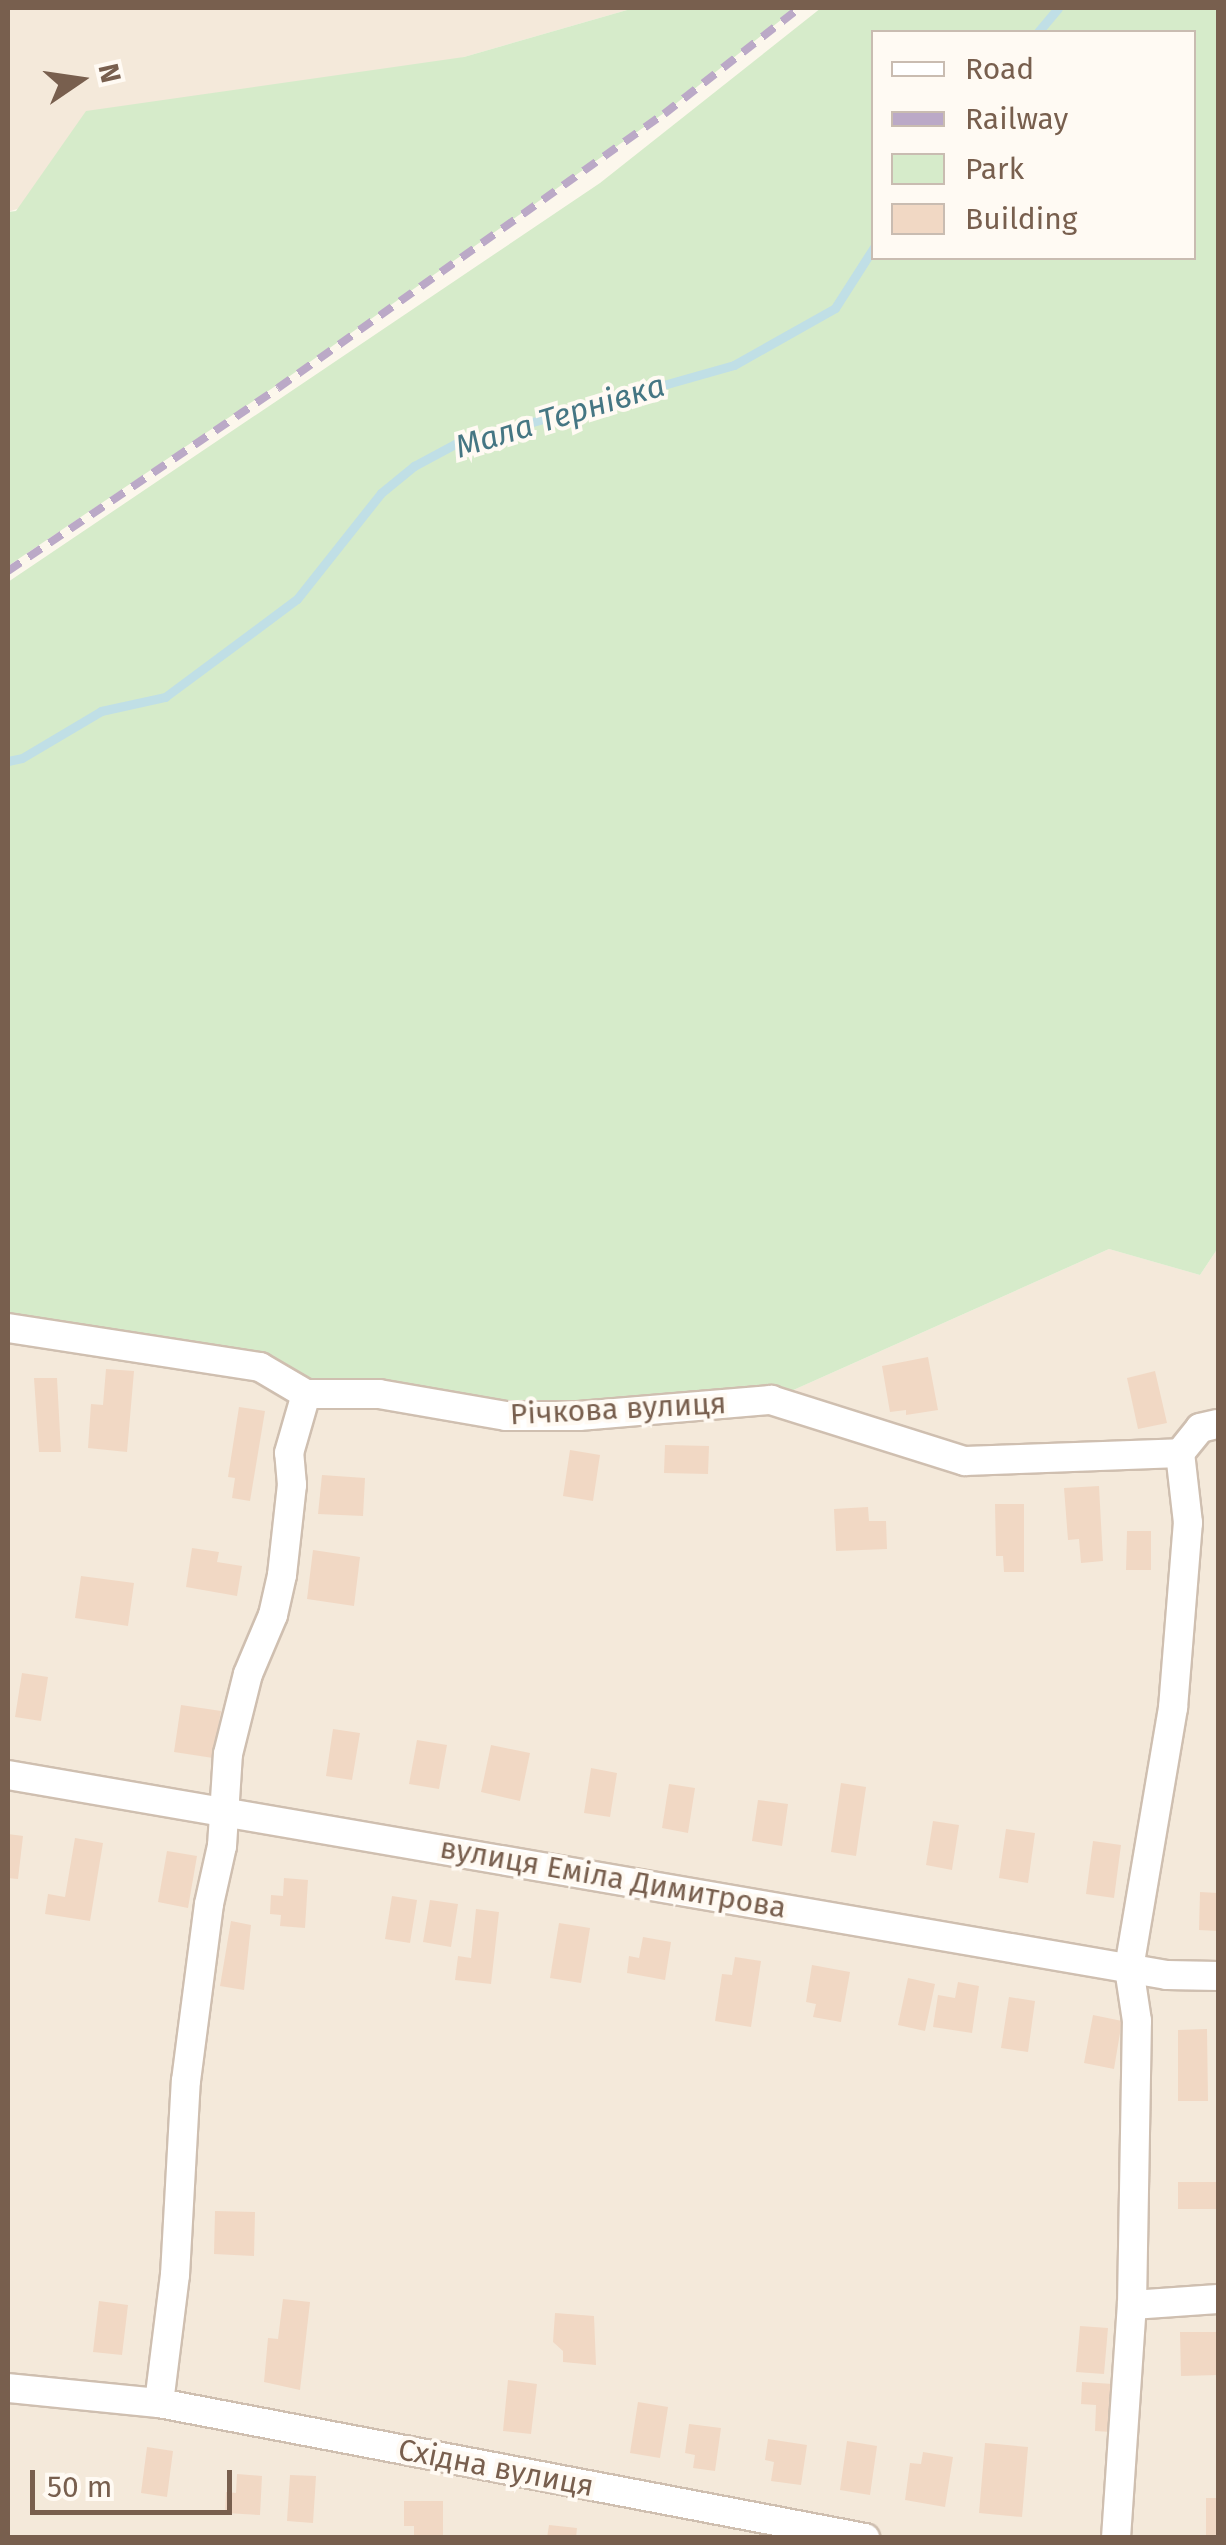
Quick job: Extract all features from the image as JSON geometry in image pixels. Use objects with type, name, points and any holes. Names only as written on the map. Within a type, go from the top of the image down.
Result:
[{"type":"street","points":[[8,1328],[260,1367],[306,1394],[289,1453],[292,1485],[282,1575],[273,1614],[248,1674],[228,1754],[224,1812],[186,2081],[174,2276],[159,2403]]},
{"type":"street","name":"Річкова вулиця","points":[[306,1394],[379,1394],[506,1416],[579,1416],[771,1400],[965,1461],[1180,1453]]},
{"type":"street","points":[[1116,2538],[1132,2305],[1137,2020],[1129,1968],[1173,1708],[1188,1524],[1180,1453],[1200,1428],[1218,1424]]},
{"type":"street","name":"вулиця Еміла Димитрова","points":[[8,1775],[1129,1968],[1218,1976]]},
{"type":"street","points":[[1132,2305],[1218,2298]]},
{"type":"street","name":"Східна вулиця","points":[[8,2388],[159,2403],[865,2538]]},
{"type":"shaded area","points":[[8,8],[634,8],[464,57],[8,212]]},
{"type":"shaded area","points":[[1218,1248],[1218,2537],[8,2537],[8,1328],[771,1400],[1109,1249],[1200,1275]]},
{"type":"green space","points":[[634,8],[796,8],[664,113],[277,385],[8,566],[8,212],[16,211],[86,111],[464,57]]},
{"type":"green space","points":[[821,8],[1218,8],[1218,1248],[1200,1275],[1109,1249],[771,1400],[575,1410],[312,1387],[8,1321],[8,582],[600,183]]},
{"type":"building","points":[[928,1357],[938,1410],[906,1415],[906,1410],[890,1412],[882,1366]]},
{"type":"building","points":[[106,1369],[134,1371],[127,1452],[88,1448],[91,1404],[103,1405]]},
{"type":"building","points":[[1155,1371],[1167,1423],[1138,1429],[1127,1378]]},
{"type":"building","points":[[34,1378],[57,1378],[61,1452],[39,1452]]},
{"type":"building","points":[[239,1407],[265,1411],[250,1501],[232,1498],[235,1478],[228,1477]]},
{"type":"building","points":[[665,1445],[709,1446],[708,1474],[664,1473]]},
{"type":"building","points":[[570,1450],[600,1455],[593,1501],[563,1496]]},
{"type":"building","points":[[322,1475],[365,1478],[363,1516],[318,1514]]},
{"type":"building","points":[[1099,1486],[1103,1561],[1081,1563],[1079,1539],[1068,1540],[1064,1488]]},
{"type":"building","points":[[995,1504],[1024,1504],[1024,1572],[1004,1572],[1003,1556],[996,1556]]},
{"type":"building","points":[[868,1507],[869,1521],[886,1521],[887,1549],[836,1551],[834,1509]]},
{"type":"building","points":[[1127,1531],[1151,1531],[1151,1570],[1126,1570]]},
{"type":"building","points":[[192,1548],[219,1552],[217,1562],[242,1566],[237,1596],[186,1587]]},
{"type":"building","points":[[313,1550],[360,1557],[354,1606],[307,1599]]},
{"type":"building","points":[[81,1576],[134,1583],[128,1626],[75,1618]]},
{"type":"building","points":[[22,1673],[48,1677],[41,1721],[15,1717]]},
{"type":"building","points":[[181,1705],[221,1711],[213,1758],[174,1752]]},
{"type":"building","points":[[333,1729],[360,1733],[352,1780],[326,1776]]},
{"type":"building","points":[[417,1740],[447,1745],[439,1789],[409,1784]]},
{"type":"building","points":[[491,1745],[530,1753],[520,1801],[481,1792]]},
{"type":"building","points":[[591,1768],[617,1773],[610,1817],[584,1813]]},
{"type":"building","points":[[841,1783],[866,1787],[856,1856],[831,1852]]},
{"type":"building","points":[[669,1784],[695,1788],[688,1833],[662,1828]]},
{"type":"building","points":[[758,1800],[788,1804],[782,1846],[752,1841]]},
{"type":"building","points":[[933,1821],[959,1825],[952,1870],[926,1865]]},
{"type":"building","points":[[1006,1829],[1035,1833],[1028,1883],[999,1878]]},
{"type":"building","points":[[8,1834],[23,1836],[18,1879],[8,1878]]},
{"type":"building","points":[[75,1838],[103,1843],[90,1921],[45,1914],[48,1894],[65,1897]]},
{"type":"building","points":[[1093,1841],[1121,1845],[1114,1898],[1086,1894]]},
{"type":"building","points":[[167,1851],[197,1856],[188,1908],[158,1902]]},
{"type":"building","points":[[284,1878],[308,1880],[305,1928],[280,1926],[281,1915],[270,1914],[271,1895],[283,1896]]},
{"type":"building","points":[[1200,1892],[1218,1893],[1218,1931],[1199,1930]]},
{"type":"building","points":[[392,1896],[417,1900],[410,1943],[385,1939]]},
{"type":"building","points":[[430,1900],[458,1904],[451,1947],[423,1942]]},
{"type":"building","points":[[476,1909],[499,1912],[491,1984],[455,1980],[458,1956],[471,1958]]},
{"type":"building","points":[[231,1921],[251,1925],[244,1990],[220,1986]]},
{"type":"building","points":[[559,1923],[590,1928],[581,1983],[550,1978]]},
{"type":"building","points":[[643,1937],[671,1942],[665,1980],[627,1973],[629,1956],[639,1958]]},
{"type":"building","points":[[735,1957],[761,1961],[751,2027],[715,2021],[722,1974],[732,1975]]},
{"type":"building","points":[[812,1965],[850,1972],[841,2022],[813,2017],[816,2004],[806,2002]]},
{"type":"building","points":[[908,1978],[935,1984],[925,2031],[898,2025]]},
{"type":"building","points":[[958,1982],[979,1986],[972,2033],[933,2027],[938,1995],[955,1998]]},
{"type":"building","points":[[1009,1997],[1035,2001],[1028,2052],[1001,2048]]},
{"type":"building","points":[[1093,2015],[1122,2021],[1114,2069],[1084,2063]]},
{"type":"building","points":[[1207,2029],[1208,2101],[1178,2101],[1178,2030]]},
{"type":"building","points":[[1178,2182],[1218,2182],[1218,2209],[1178,2209]]},
{"type":"building","points":[[215,2211],[255,2212],[254,2256],[214,2254]]},
{"type":"building","points":[[283,2299],[310,2302],[300,2390],[264,2382],[268,2338],[278,2339]]},
{"type":"building","points":[[99,2301],[128,2305],[122,2355],[93,2352]]},
{"type":"building","points":[[555,2313],[594,2316],[596,2365],[563,2362],[563,2351],[553,2342]]},
{"type":"building","points":[[1080,2326],[1108,2328],[1104,2374],[1076,2372]]},
{"type":"building","points":[[1180,2332],[1218,2332],[1218,2375],[1181,2376]]},
{"type":"building","points":[[508,2380],[537,2384],[531,2434],[503,2431]]},
{"type":"building","points":[[1082,2382],[1113,2384],[1111,2432],[1095,2431],[1096,2405],[1081,2404]]},
{"type":"building","points":[[638,2402],[668,2407],[660,2458],[630,2453]]},
{"type":"building","points":[[689,2424],[721,2428],[715,2471],[693,2468],[695,2455],[685,2453]]},
{"type":"building","points":[[768,2439],[807,2445],[801,2485],[771,2481],[774,2462],[765,2460]]},
{"type":"building","points":[[847,2441],[877,2446],[870,2495],[840,2490]]},
{"type":"building","points":[[985,2443],[1028,2447],[1022,2517],[979,2513]]},
{"type":"building","points":[[147,2447],[173,2451],[167,2497],[141,2493]]},
{"type":"building","points":[[923,2452],[953,2457],[945,2507],[905,2500],[910,2463],[921,2464]]},
{"type":"building","points":[[237,2474],[262,2476],[260,2515],[225,2513],[226,2492],[236,2493]]},
{"type":"building","points":[[290,2475],[316,2476],[313,2523],[287,2521]]},
{"type":"building","points":[[1206,2498],[1218,2498],[1218,2538],[1206,2538]]},
{"type":"building","points":[[404,2501],[443,2501],[443,2538],[414,2538],[414,2526],[404,2526]]},
{"type":"building","points":[[549,2525],[577,2528],[576,2538],[547,2538]]},
{"type":"waterway","name":"Мала Тернівка","points":[[1040,30],[1058,8]]},
{"type":"waterway","name":"Мала Тернівка","points":[[8,761],[22,758],[101,711],[165,697],[297,599],[381,493],[414,466],[455,444],[734,365],[835,308],[871,252]]},
{"type":"railway","points":[[8,571],[278,388],[664,114],[799,8]]}]
